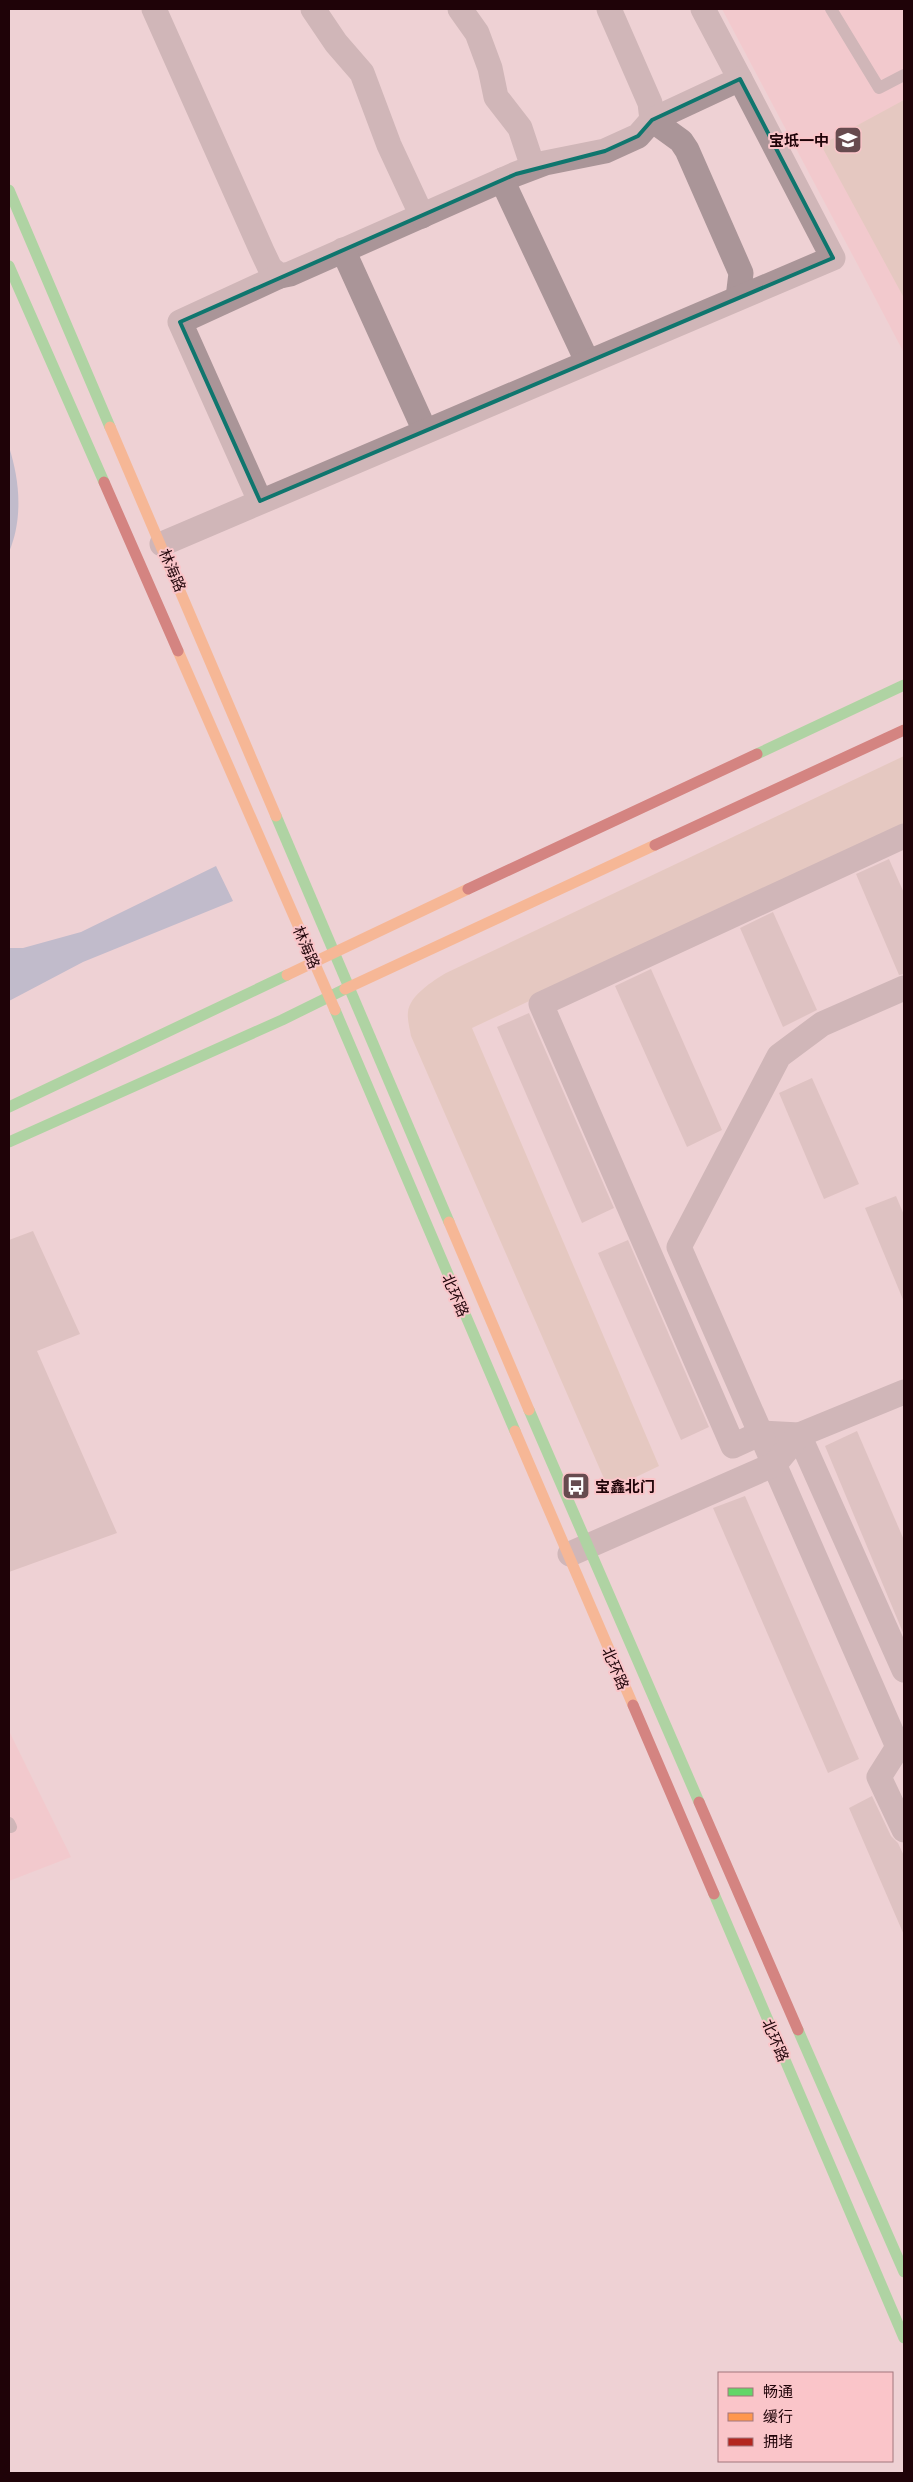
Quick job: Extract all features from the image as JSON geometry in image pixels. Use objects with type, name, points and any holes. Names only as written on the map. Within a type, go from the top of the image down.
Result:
[{"type":"main road","name":"林海路","points":[[9,190],[162,544],[333,952]]},
{"type":"main road","name":"林海路","points":[[9,266],[328,997]]},
{"type":"main road","points":[[9,1107],[247,996],[333,952],[904,685]]},
{"type":"main road","points":[[9,1142],[282,1020],[904,730]]},
{"type":"main road","name":"北环路","points":[[333,952],[578,1551],[904,2338]]},
{"type":"main road","name":"北环路","points":[[328,997],[904,2272]]},
{"type":"street","points":[[154,9],[270,268],[280,276]]},
{"type":"street","points":[[313,9],[336,43],[362,73],[390,145],[422,216]]},
{"type":"street","points":[[460,9],[477,33],[490,68],[496,97],[520,128],[533,167]]},
{"type":"street","points":[[609,9],[650,103],[652,120],[680,141],[687,150],[741,274],[738,298]]},
{"type":"street","points":[[162,544],[587,361],[833,258],[703,9]]},
{"type":"street","points":[[260,501],[180,322],[280,276],[290,274],[533,167],[605,151],[638,136],[652,120],[740,79]]},
{"type":"street","points":[[502,180],[587,361]]},
{"type":"street","points":[[343,250],[425,431]]},
{"type":"street","points":[[904,836],[541,1004],[733,1446],[761,1433],[798,1435],[904,1392]]},
{"type":"street","points":[[904,988],[822,1024],[779,1056],[679,1247],[898,1747],[879,1777],[904,1830]]},
{"type":"street","points":[[578,1551],[775,1464],[798,1435]]},
{"type":"street","points":[[798,1435],[895,1626],[904,1670]]},
{"type":"lane","points":[[830,9],[879,88],[904,75]]},
{"type":"highlighted area","points":[[740,79],[833,258],[260,501],[180,322],[516,174],[605,151],[638,136],[652,120]]},
{"type":"shaded area","name":"宝坻一中","points":[[722,9],[904,9],[904,353],[861,271]]},
{"type":"shaded area","points":[[904,100],[904,298],[821,145]]},
{"type":"shaded area","points":[[904,756],[904,825],[472,1028],[659,1466],[609,1490],[411,1036],[408,1018],[410,1006],[417,994],[446,973]]},
{"type":"shaded area","points":[[9,1731],[71,1857],[9,1881]]},
{"type":"water","points":[[9,447],[18,486],[18,513],[9,552]]},
{"type":"water","points":[[216,866],[233,901],[83,962],[9,1001],[9,948],[23,948],[81,932]]},
{"type":"building","points":[[889,859],[904,893],[904,974],[899,975],[856,874]]},
{"type":"building","points":[[773,912],[817,1010],[783,1027],[740,928]]},
{"type":"building","points":[[651,969],[722,1130],[687,1147],[615,986]]},
{"type":"building","points":[[529,1013],[614,1208],[582,1223],[497,1027]]},
{"type":"building","points":[[812,1078],[859,1184],[824,1199],[779,1093]]},
{"type":"building","points":[[896,1196],[904,1215],[904,1302],[865,1208]]},
{"type":"building","points":[[33,1231],[80,1334],[37,1351],[117,1533],[9,1572],[9,1240]]},
{"type":"building","points":[[628,1240],[709,1427],[681,1440],[598,1253]]},
{"type":"building","points":[[857,1431],[904,1540],[904,1635],[825,1446]]},
{"type":"building","points":[[745,1496],[859,1759],[828,1773],[713,1508]]},
{"type":"building","points":[[872,1796],[891,1836],[898,1843],[904,1856],[904,1935],[849,1808]]},
{"type":"traffic: fast","points":[[9,190],[110,427]]},
{"type":"traffic: fast","points":[[9,266],[104,482]]},
{"type":"traffic: fast","points":[[757,754],[904,685]]},
{"type":"traffic: fast","points":[[276,816],[449,1222]]},
{"type":"traffic: fast","points":[[9,1107],[287,975]]},
{"type":"traffic: fast","points":[[9,1142],[282,1020],[345,989]]},
{"type":"traffic: fast","points":[[335,1010],[515,1431]]},
{"type":"traffic: fast","points":[[529,1410],[699,1802]]},
{"type":"traffic: fast","points":[[714,1894],[904,2338]]},
{"type":"traffic: fast","points":[[798,2030],[904,2272]]},
{"type":"traffic: slow","points":[[110,427],[276,816]]},
{"type":"traffic: slow","points":[[178,651],[335,1010]]},
{"type":"traffic: slow","points":[[345,989],[655,845]]},
{"type":"traffic: slow","points":[[287,975],[468,889]]},
{"type":"traffic: slow","points":[[449,1222],[529,1410]]},
{"type":"traffic: slow","points":[[515,1431],[633,1705]]},
{"type":"traffic: jam","points":[[104,482],[178,651]]},
{"type":"traffic: jam","points":[[655,845],[904,730]]},
{"type":"traffic: jam","points":[[468,889],[757,754]]},
{"type":"traffic: jam","points":[[633,1705],[714,1894]]},
{"type":"traffic: jam","points":[[699,1802],[798,2030]]},
{"type":"place","name":"宝坻一中","points":[[848,140]]},
{"type":"place","name":"宝鑫北门","points":[[576,1486]]}]
